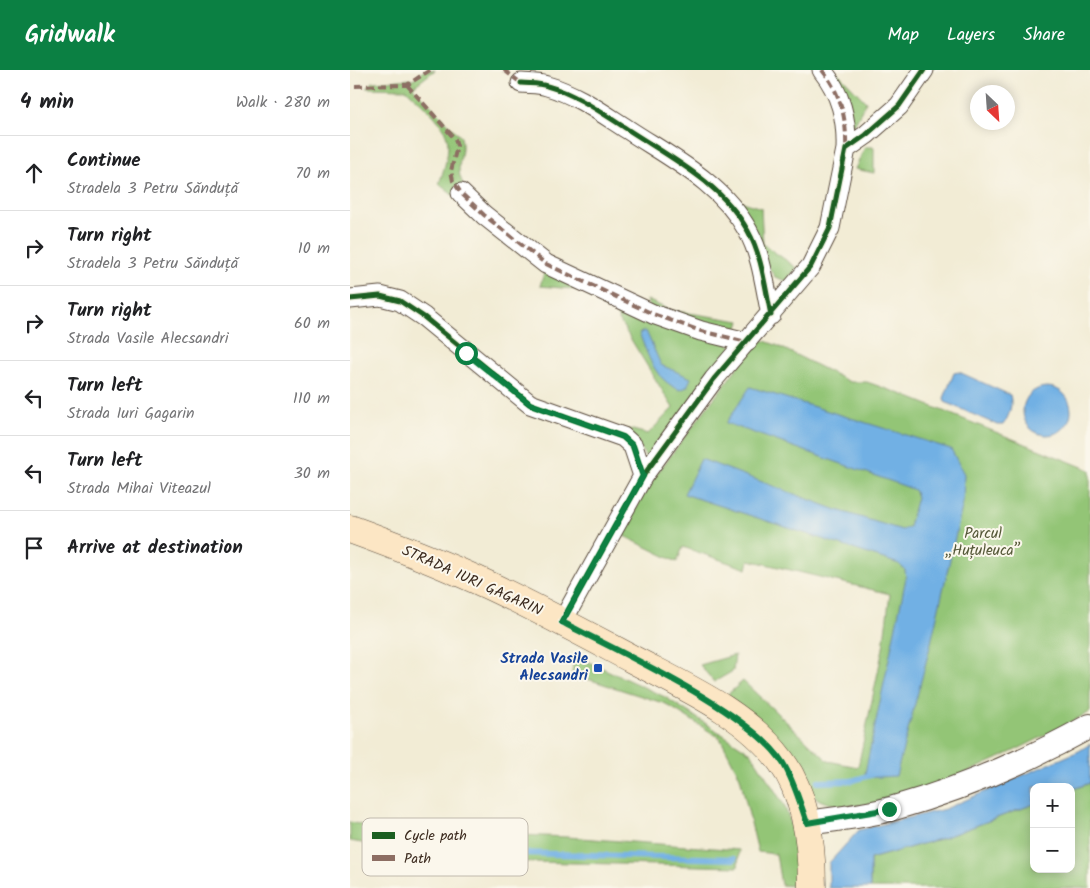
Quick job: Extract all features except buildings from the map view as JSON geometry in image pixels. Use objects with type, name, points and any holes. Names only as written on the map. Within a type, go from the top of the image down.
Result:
[{"type":"main road","name":"STRADA IURI GAGARIN","points":[[350,529],[490,586],[562,622],[723,709],[753,732],[783,763],[807,823],[812,854],[812,888]]},
{"type":"street","points":[[562,622],[643,476],[714,378],[771,315],[811,266],[830,228],[846,149],[847,132],[841,102],[822,70]]},
{"type":"street","points":[[846,149],[866,135],[899,106],[924,70]]},
{"type":"street","points":[[521,84],[547,85],[582,101],[670,155],[713,188],[737,213],[748,232],[758,255],[771,315]]},
{"type":"street","points":[[461,193],[484,215],[546,264],[653,314],[701,331],[747,342]]},
{"type":"street","points":[[350,299],[380,296],[404,303],[530,404],[623,437],[633,446],[643,476]]},
{"type":"street","points":[[807,823],[868,814],[922,799],[1022,759],[1090,726]]},
{"type":"green space","points":[[425,70],[435,70],[413,87],[461,137],[462,151],[459,168],[466,188],[455,197],[439,184],[448,145],[447,137],[438,121],[406,89],[366,88],[373,82],[413,79]]},
{"type":"green space","points":[[829,70],[835,70],[866,102],[853,127]]},
{"type":"green space","points":[[865,147],[874,147],[874,173],[855,169]]},
{"type":"green space","points":[[737,200],[761,208],[763,244],[797,268],[786,281],[775,277],[767,265]]},
{"type":"green space","points":[[545,270],[594,291],[540,286]]},
{"type":"green space","points":[[605,297],[733,346],[647,459],[629,429],[648,434],[673,408]]},
{"type":"green space","points":[[647,300],[670,310],[740,321],[736,334],[649,307]]},
{"type":"green space","name":"Parcul „Huțuleuca”","points":[[759,339],[776,345],[850,382],[867,382],[901,394],[1090,470],[1090,712],[994,760],[911,794],[872,803],[839,805],[815,797],[812,794],[795,762],[785,750],[727,695],[743,681],[828,761],[858,767],[883,648],[890,594],[749,560],[747,569],[683,547],[677,562],[620,534],[656,475]]},
{"type":"green space","points":[[574,655],[665,697],[751,753],[784,805],[791,823],[797,861],[797,880],[793,886],[781,885],[776,854],[758,852],[740,777],[720,738],[666,704],[572,674]]},
{"type":"green space","points":[[735,655],[733,671],[714,682],[700,665]]},
{"type":"green space","points":[[1090,783],[1090,888],[870,888],[870,859],[943,838],[1030,805],[1030,873],[1075,873],[1075,789]]},
{"type":"green space","points":[[350,822],[362,825],[362,843],[350,841]]},
{"type":"green space","points":[[528,835],[739,850],[738,867],[528,862]]},
{"type":"water","points":[[646,331],[661,365],[691,378],[687,387],[680,390],[664,380],[658,373],[639,333]]},
{"type":"water","points":[[959,372],[1010,395],[1010,411],[1003,425],[997,425],[945,402],[944,398],[954,373]]},
{"type":"water","points":[[750,387],[951,449],[964,474],[963,503],[930,647],[896,776],[864,778],[906,578],[905,570],[899,564],[684,494],[701,459],[837,510],[902,530],[909,527],[917,497],[914,490],[907,487],[726,423]]},
{"type":"water","points":[[1042,387],[1052,387],[1064,394],[1071,406],[1071,416],[1064,428],[1052,435],[1042,435],[1034,431],[1027,424],[1023,416],[1023,406],[1027,398],[1034,391]]},
{"type":"water","points":[[1090,744],[1090,783],[1075,789],[1075,783],[1030,783],[1030,805],[943,838],[870,859],[870,888],[829,888],[829,863],[859,830],[945,809],[1079,751]]},
{"type":"waterway","points":[[818,782],[851,781],[871,775]]},
{"type":"waterway","points":[[528,853],[734,859]]},
{"type":"marked path","points":[[355,86],[407,85],[430,70]]},
{"type":"marked path","points":[[504,70],[521,83],[526,84]]},
{"type":"marked path","points":[[822,70],[834,88],[842,107],[846,149]]},
{"type":"marked path","points":[[407,85],[455,139],[457,146],[451,171],[453,181],[461,193],[484,215],[546,264],[653,314],[701,331],[747,342]]},
{"type":"cycle path","points":[[562,622],[643,476],[714,379],[811,266],[830,228],[846,149],[866,135],[899,106],[924,70]]},
{"type":"cycle path","points":[[521,83],[544,85],[558,89],[578,99],[678,161],[710,185],[737,214],[753,241],[757,251],[771,315]]},
{"type":"cycle path","points":[[350,299],[380,296],[400,301],[424,317],[530,404],[623,437],[633,446],[643,476]]},
{"type":"place","name":"Strada Vasile Alecsandri","points":[[598,668]]},
{"type":"route","points":[[466,353],[502,384],[530,404],[568,420],[623,437],[633,446],[643,476],[562,622],[723,709],[753,732],[770,747],[783,763],[807,823],[889,809]]}]
